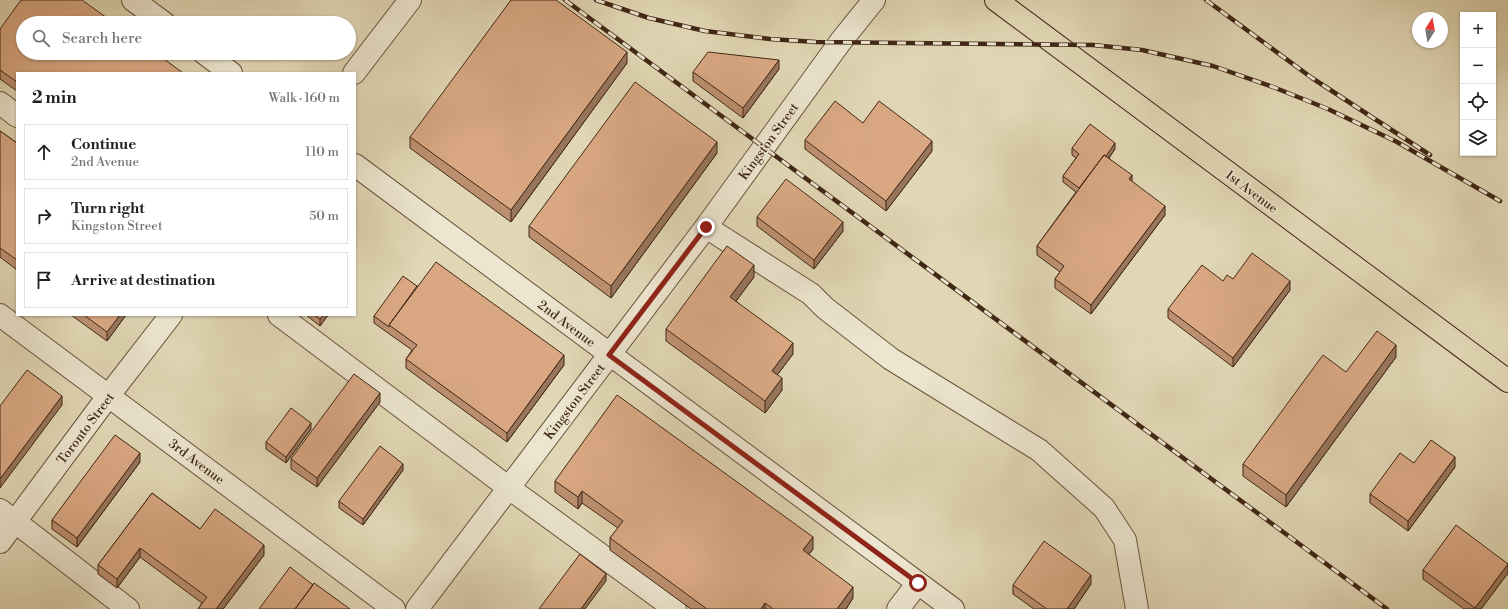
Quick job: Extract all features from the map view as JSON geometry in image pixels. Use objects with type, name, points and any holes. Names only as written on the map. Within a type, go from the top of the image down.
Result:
[{"type":"highway","name":"1st Avenue","points":[[996,0],[1508,381]]},
{"type":"street","points":[[133,0],[155,16]]},
{"type":"street","points":[[355,72],[410,0]]},
{"type":"street","name":"Kingston Street","points":[[417,609],[706,227],[841,41],[874,0]]},
{"type":"street","points":[[213,60],[230,72]]},
{"type":"street","points":[[0,103],[16,115]]},
{"type":"street","name":"2nd Avenue","points":[[356,167],[953,609]]},
{"type":"street","points":[[706,227],[810,294],[825,308],[891,359],[1039,450],[1104,508],[1125,540],[1137,609]]},
{"type":"street","name":"3rd Avenue","points":[[0,314],[394,609]]},
{"type":"street","name":"Toronto Street","points":[[0,542],[8,516],[109,395],[169,316]]},
{"type":"street","points":[[280,316],[509,488],[675,609]]},
{"type":"street","points":[[8,516],[128,609]]},
{"type":"street","points":[[898,609],[918,583]]},
{"type":"building","points":[[21,0],[82,0],[104,16],[16,16],[16,60],[165,60],[182,72],[16,72],[16,81],[0,70],[0,29]]},
{"type":"building","points":[[511,0],[556,0],[627,52],[511,210],[410,137]]},
{"type":"building","points":[[708,52],[779,60],[743,108],[693,72]]},
{"type":"building","points":[[635,82],[717,142],[611,286],[529,226]]},
{"type":"building","points":[[835,101],[863,123],[879,101],[932,141],[886,201],[805,140]]},
{"type":"building","points":[[1090,124],[1115,143],[1079,188],[1063,176],[1079,154],[1072,148]]},
{"type":"building","points":[[0,131],[16,142],[16,259],[0,248]]},
{"type":"building","points":[[1104,155],[1132,175],[1129,179],[1165,206],[1091,305],[1055,279],[1064,266],[1037,246]]},
{"type":"building","points":[[786,179],[843,222],[814,260],[757,217]]},
{"type":"building","points":[[727,246],[754,265],[730,297],[793,343],[772,371],[782,378],[765,401],[666,329]]},
{"type":"building","points":[[1252,253],[1290,281],[1233,358],[1168,309],[1202,265],[1223,281],[1227,275],[1233,279]]},
{"type":"building","points":[[436,262],[564,355],[507,433],[406,359],[417,345],[389,325]]},
{"type":"building","points":[[403,276],[417,286],[389,327],[374,316]]},
{"type":"building","points":[[85,316],[119,316],[107,332]]},
{"type":"building","points":[[316,316],[323,316],[320,319]]},
{"type":"building","points":[[1377,331],[1396,345],[1286,495],[1243,464],[1323,355],[1346,372]]},
{"type":"building","points":[[27,370],[62,396],[0,479],[0,406]]},
{"type":"building","points":[[354,374],[380,393],[317,478],[291,459]]},
{"type":"building","points":[[617,395],[813,537],[803,550],[853,587],[837,609],[773,609],[765,603],[761,609],[707,609],[610,538],[623,521],[582,491],[578,497],[555,481]]},
{"type":"building","points":[[291,408],[311,423],[286,457],[266,442]]},
{"type":"building","points":[[115,435],[140,453],[77,538],[52,520]]},
{"type":"building","points":[[1431,440],[1455,457],[1408,521],[1370,494],[1400,453],[1414,463]]},
{"type":"building","points":[[380,446],[403,464],[363,519],[339,501]]},
{"type":"building","points":[[152,493],[200,529],[215,509],[264,545],[216,609],[198,609],[207,597],[140,548],[117,579],[98,565]]},
{"type":"building","points":[[1456,525],[1508,564],[1475,608],[1423,570]]},
{"type":"building","points":[[1044,541],[1091,575],[1067,609],[1047,609],[1013,585]]},
{"type":"building","points":[[580,554],[606,574],[581,609],[539,609]]},
{"type":"building","points":[[290,567],[313,585],[295,609],[259,609]]},
{"type":"building","points":[[314,583],[350,609],[295,609]]},
{"type":"railway","points":[[565,0],[1387,609]]},
{"type":"railway","points":[[596,0],[649,18],[705,31],[770,39],[816,42],[1093,45],[1142,50],[1213,66],[1273,87],[1328,109],[1397,142],[1500,201]]},
{"type":"railway","points":[[1206,0],[1312,78],[1430,155]]},
{"type":"route","points":[[706,227],[609,355],[918,583]]}]
